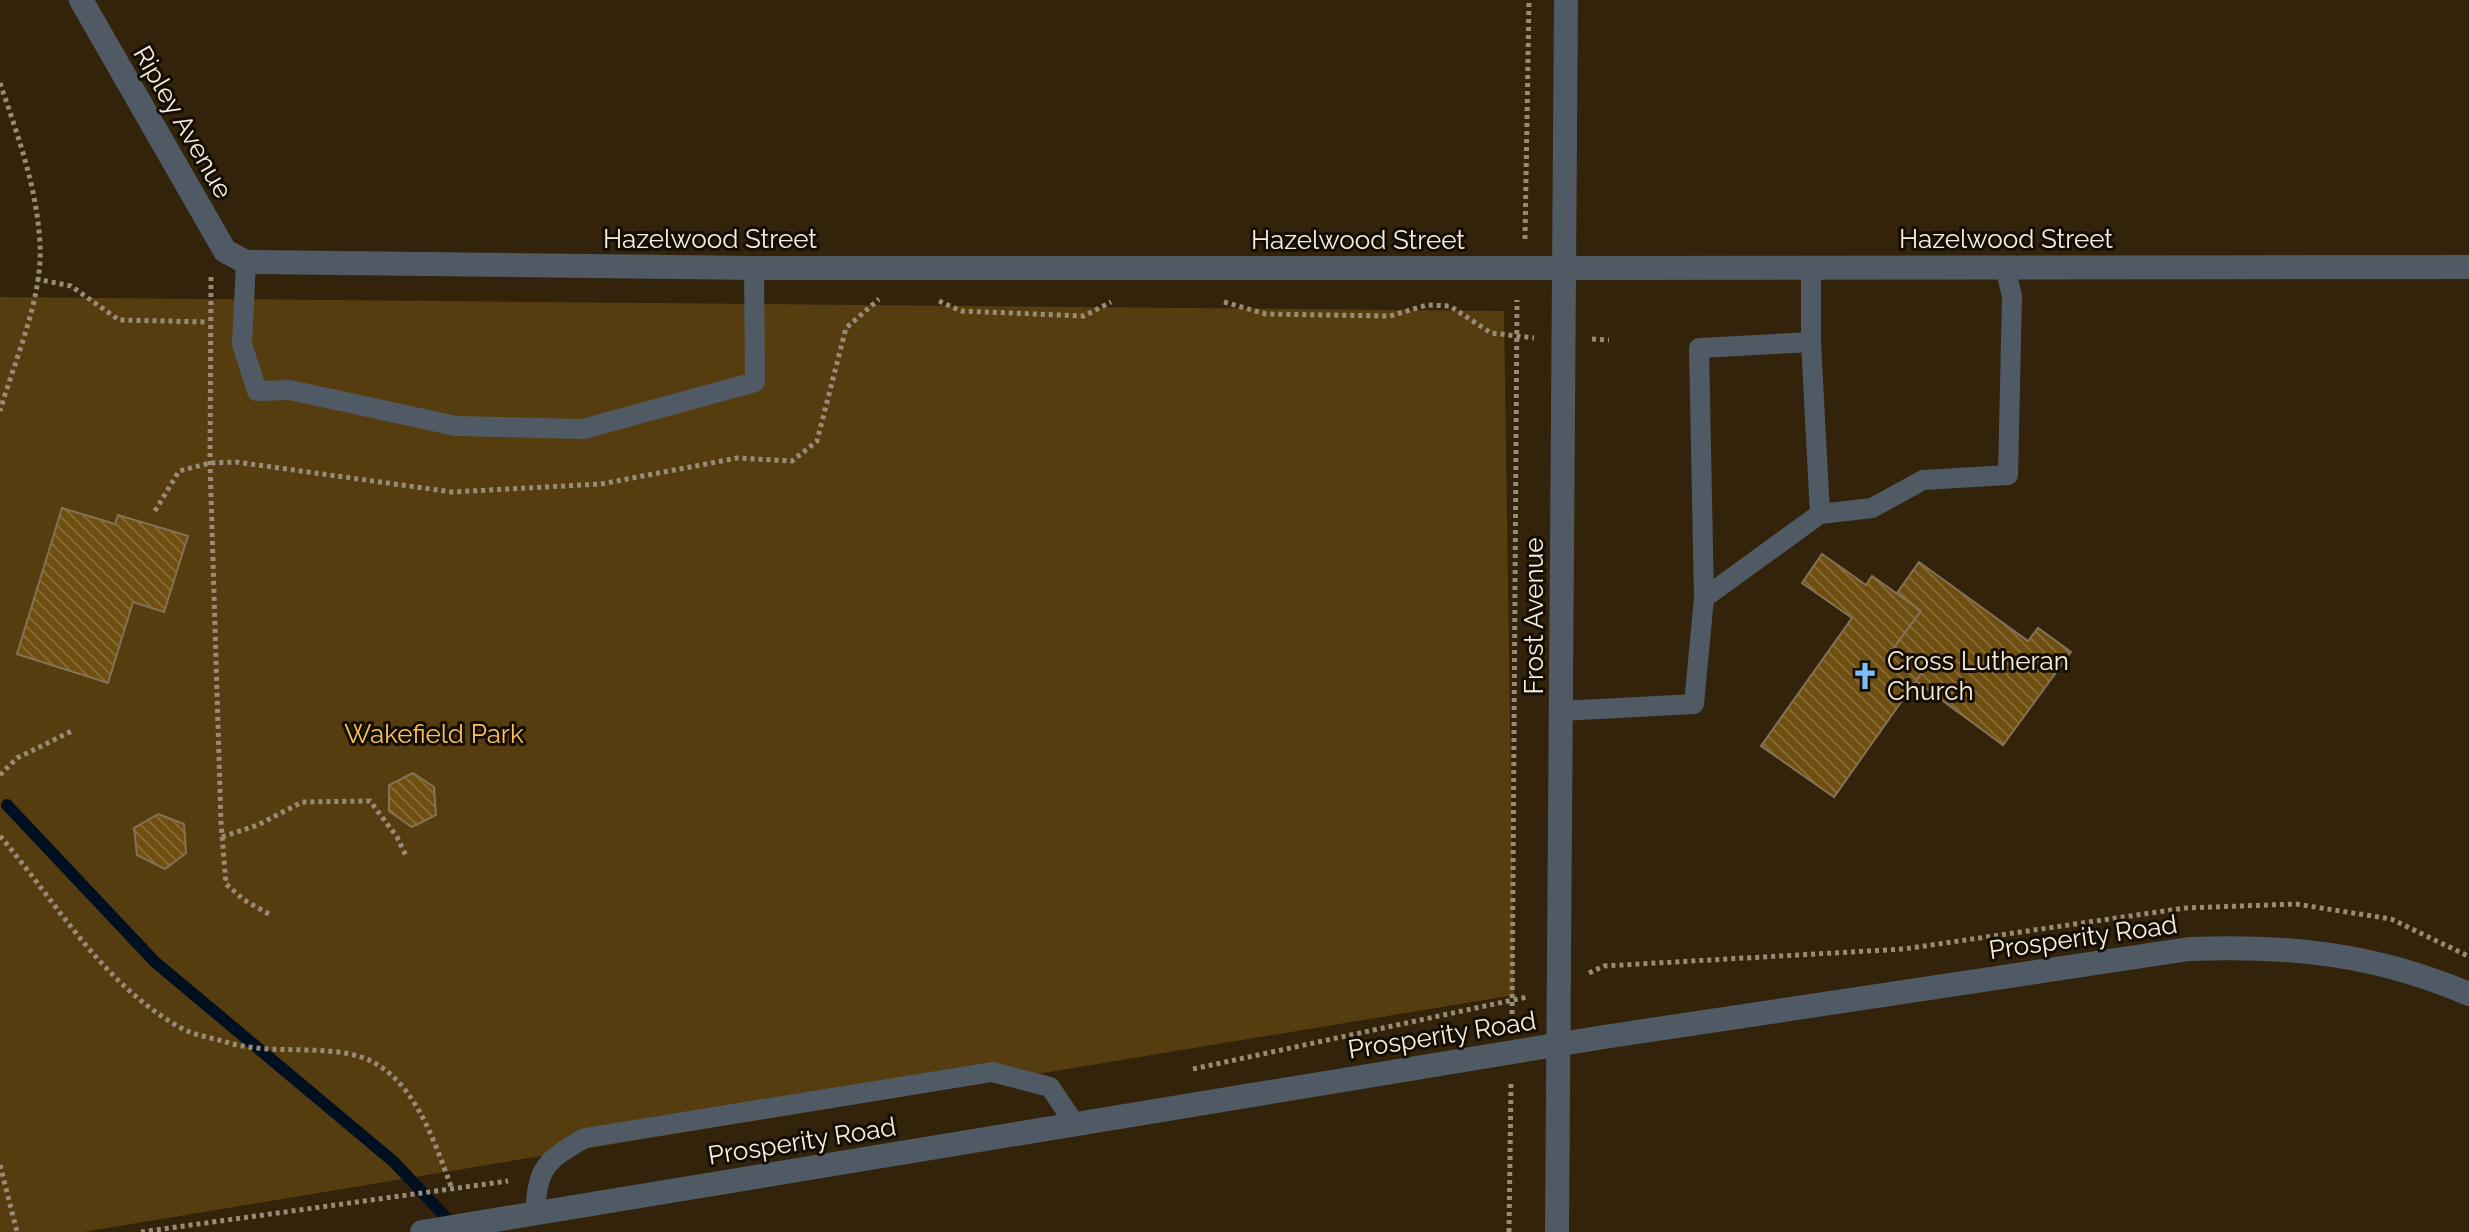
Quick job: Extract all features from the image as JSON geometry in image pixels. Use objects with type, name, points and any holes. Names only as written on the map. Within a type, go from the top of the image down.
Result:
[{"type":"street","name":"Ripley Avenue","points":[[81,0],[236,256]]},
{"type":"street","name":"Frost Avenue","points":[[1557,1232],[1566,0]]},
{"type":"street","name":"Hazelwood Street","points":[[236,256],[754,268],[2469,267]]},
{"type":"street","name":"Prosperity Road","points":[[422,1232],[1558,1044],[2189,949],[2259,946],[2330,952],[2399,968],[2469,994]]},
{"type":"lane","points":[[236,256],[242,344],[257,391],[290,390],[456,426],[583,429],[755,382],[754,268]]},
{"type":"lane","points":[[1704,598],[1820,514],[1872,508],[1923,480],[2008,475],[2012,296],[2005,267]]},
{"type":"lane","points":[[1811,268],[1811,342],[1820,514]]},
{"type":"lane","points":[[1561,711],[1694,704],[1704,598],[1699,348],[1811,342]]},
{"type":"lane","points":[[535,1213],[538,1177],[560,1153],[585,1138],[992,1072],[1050,1087],[1075,1124]]},
{"type":"path","points":[[1509,1232],[1516,337],[1527,222],[1529,0]]},
{"type":"path","points":[[0,83],[28,165],[40,245],[36,279],[0,411]]},
{"type":"path","points":[[236,256],[208,281],[210,463],[222,837],[226,884],[244,900],[269,914]]},
{"type":"path","points":[[36,279],[71,286],[119,320],[208,322]]},
{"type":"path","points":[[155,511],[179,471],[210,463],[236,462],[452,492],[601,484],[737,458],[792,461],[817,441],[846,328],[886,293]]},
{"type":"path","points":[[927,295],[961,311],[1084,316],[1117,299]]},
{"type":"path","points":[[1222,301],[1266,314],[1390,316],[1427,305],[1450,306],[1491,333],[1516,337],[1609,340]]},
{"type":"path","points":[[0,775],[17,758],[74,730]]},
{"type":"path","points":[[222,837],[258,825],[302,802],[370,801],[397,837],[407,858]]},
{"type":"path","points":[[0,836],[99,964],[153,1010],[186,1031],[253,1049],[352,1054],[383,1069],[402,1084],[424,1120],[465,1225]]},
{"type":"path","points":[[0,1165],[17,1232]]},
{"type":"path","points":[[141,1232],[440,1190]]},
{"type":"green space","name":"Wakefield Park","points":[[0,297],[1504,311],[1514,995],[83,1232],[0,1232]]},
{"type":"building","points":[[62,508],[115,524],[118,515],[188,536],[164,612],[133,602],[108,683],[17,654]]},
{"type":"building","name":"Cross Lutheran Church","points":[[1822,554],[1866,585],[1872,576],[1921,611],[1893,649],[1923,671],[1834,797],[1761,746],[1852,618],[1802,583]]},
{"type":"building","points":[[1919,562],[2028,641],[2038,628],[2071,652],[2003,745],[1916,681],[1923,671],[1893,649],[1921,611],[1897,593]]},
{"type":"building","points":[[413,773],[434,787],[436,815],[412,827],[389,811],[389,785]]},
{"type":"building","points":[[158,814],[184,824],[186,853],[165,869],[137,855],[134,828]]},
{"type":"waterway","points":[[7,805],[155,962],[394,1162],[455,1227]]},
{"type":"place","name":"Cross Lutheran Church","points":[[1865,676]]}]
